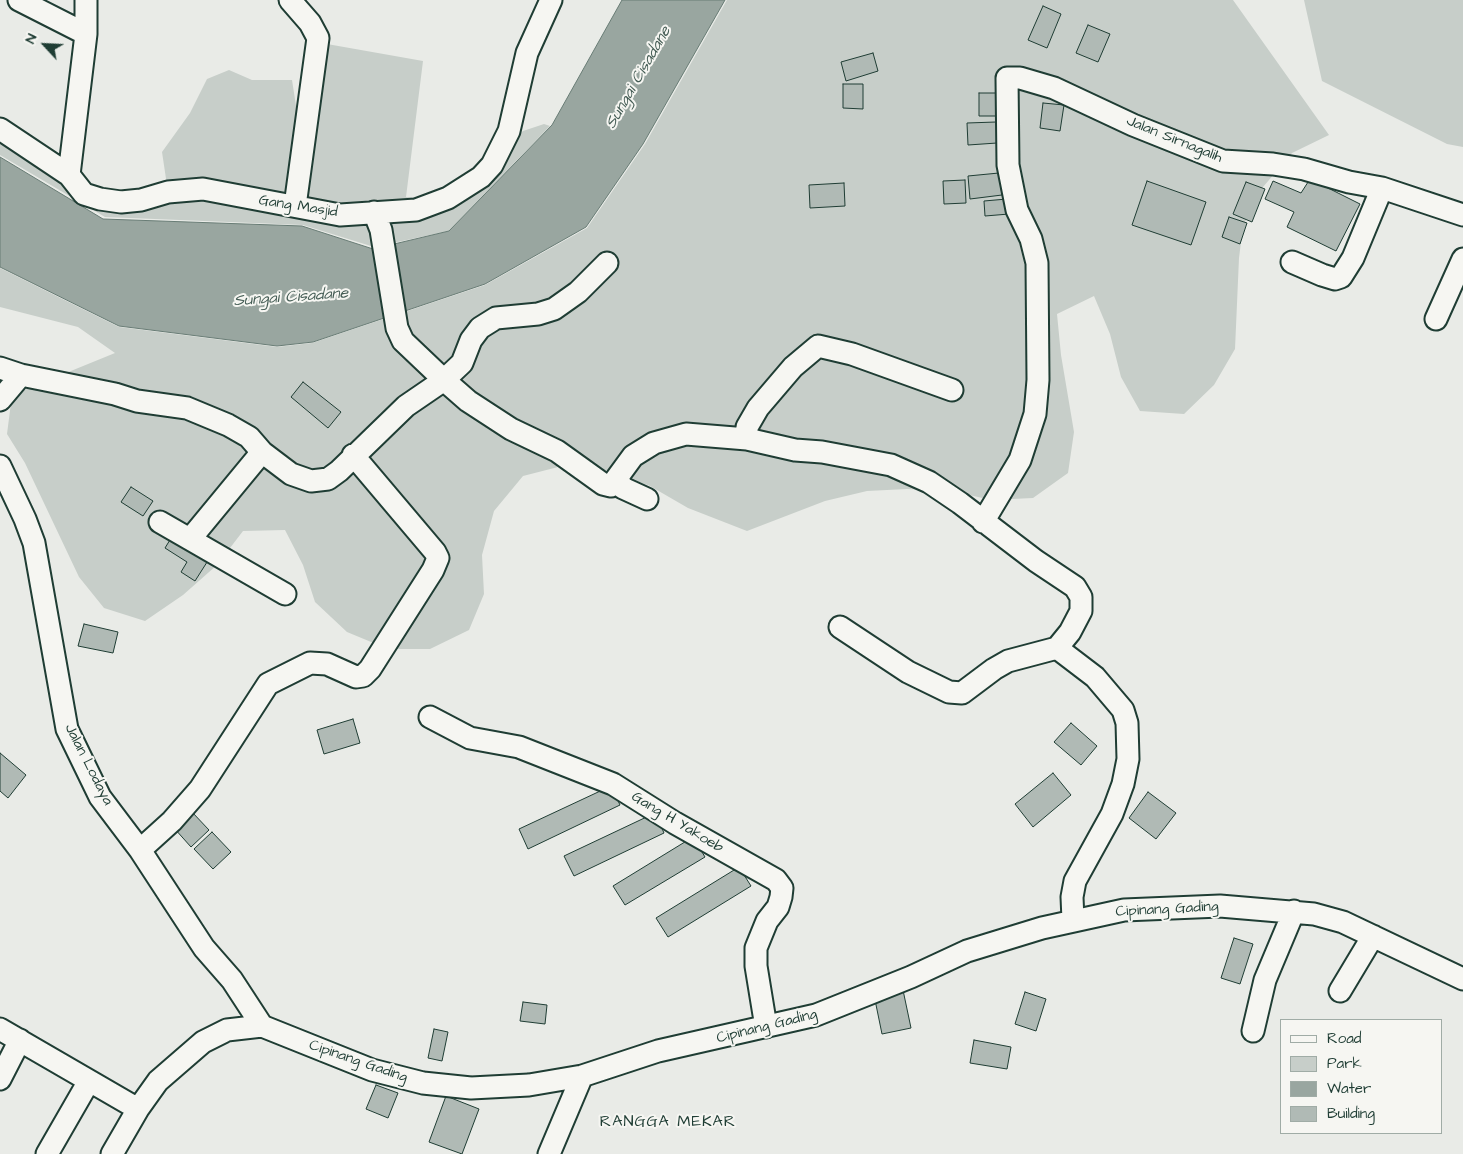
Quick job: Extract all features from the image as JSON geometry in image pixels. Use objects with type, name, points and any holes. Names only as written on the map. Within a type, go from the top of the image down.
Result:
[{"type":"street","points":[[19,0],[86,34]]},
{"type":"street","points":[[69,175],[86,34],[86,0]]},
{"type":"street","points":[[290,0],[310,23],[318,38],[295,206]]},
{"type":"street","name":"Gang Masjid","points":[[0,129],[69,175],[84,194],[100,199],[121,202],[141,200],[168,192],[203,189],[378,221],[448,198],[481,177],[492,165],[508,131],[527,53],[551,0]]},
{"type":"street","name":"Jalan Sirnagalih","points":[[983,522],[1020,460],[1036,414],[1038,380],[1037,263],[1031,239],[1017,210],[1008,166],[1006,78],[1020,78],[1054,88],[1133,125],[1223,161],[1273,164],[1304,169],[1349,182],[1382,188],[1463,215]]},
{"type":"street","points":[[1292,262],[1335,279],[1341,277],[1353,258],[1382,188]]},
{"type":"street","points":[[378,221],[397,328],[403,341],[468,401],[511,429],[557,451],[603,484],[611,486]]},
{"type":"street","points":[[1436,319],[1463,260]]},
{"type":"street","points":[[0,368],[21,375],[115,394],[137,401],[187,408],[249,437],[262,452],[291,474],[311,481],[328,479],[339,471],[353,455],[406,406],[444,380],[462,362],[480,328],[496,318],[538,314],[554,309],[578,292],[607,263]]},
{"type":"street","points":[[747,439],[747,427],[758,408],[793,367],[818,346],[852,354],[952,390]]},
{"type":"street","points":[[0,400],[21,375]]},
{"type":"street","points":[[611,486],[633,456],[654,443],[686,434],[747,439],[795,450],[822,452],[891,465],[929,482],[960,502],[983,522],[1075,587],[1081,597],[1081,611],[1070,632],[1057,648],[1008,661],[994,668],[962,693],[948,692],[908,672],[840,626]]},
{"type":"street","points":[[191,538],[262,452]]},
{"type":"street","points":[[140,850],[172,821],[200,789],[268,684],[310,662],[327,664],[356,677],[363,676],[370,669],[433,570],[438,558],[436,552],[353,455]]},
{"type":"street","name":"Jalan Lodaya","points":[[0,466],[34,543],[67,729],[100,797],[140,850],[204,948],[232,980],[262,1026]]},
{"type":"street","points":[[611,486],[617,479],[623,488],[647,498]]},
{"type":"street","points":[[160,522],[191,538],[285,594]]},
{"type":"street","points":[[1057,648],[1094,677],[1123,710],[1128,742],[1128,759],[1123,784],[1112,814],[1075,881],[1073,920]]},
{"type":"street","name":"Gang H Yakoeb","points":[[430,717],[470,738],[519,746],[613,784],[675,823],[776,880],[782,888],[781,897],[778,907],[767,921],[756,948],[756,966],[766,1027]]},
{"type":"street","name":"Cipinang Gading","points":[[112,1154],[138,1109],[158,1080],[203,1042],[227,1030],[262,1026],[372,1070],[423,1083],[471,1088],[529,1086],[582,1076],[658,1051],[816,1015],[911,977],[967,950],[1073,920],[1124,910],[1178,906],[1220,906],[1294,912],[1343,922],[1463,979]]},
{"type":"street","points":[[1253,1031],[1265,980],[1294,912]]},
{"type":"street","points":[[1340,991],[1373,936]]},
{"type":"street","points":[[0,1029],[138,1109]]},
{"type":"street","points":[[0,1079],[20,1040]]},
{"type":"street","points":[[550,1154],[582,1076]]},
{"type":"street","points":[[48,1154],[89,1081]]},
{"type":"green space","points":[[727,0],[1233,0],[1329,135],[1292,153],[1263,187],[1243,226],[1239,258],[1235,349],[1214,385],[1184,414],[1140,411],[1121,377],[1110,334],[1094,296],[1057,314],[1061,355],[1074,432],[1068,473],[1033,498],[991,500],[952,491],[907,489],[867,491],[825,501],[747,531],[688,508],[650,486],[606,470],[562,466],[523,476],[494,511],[482,555],[484,594],[469,630],[430,649],[388,649],[347,632],[315,602],[303,565],[285,530],[243,531],[217,565],[183,595],[145,621],[104,608],[79,577],[25,463],[7,434],[12,395],[115,353],[78,327],[0,307],[0,268],[119,327],[277,347],[312,343],[485,285],[587,228],[645,144]]},
{"type":"green space","points":[[1304,0],[1463,0],[1463,147],[1447,144],[1322,81]]},
{"type":"green space","points":[[327,44],[423,61],[406,197],[449,200],[523,131],[544,124],[550,126],[449,231],[374,247],[303,225],[105,217],[0,155],[0,129],[84,194],[168,192],[162,152],[190,113],[207,79],[229,70],[252,80],[292,80],[299,125]]},
{"type":"water","name":"Sungai Cisadane","points":[[622,0],[725,0],[643,144],[586,227],[485,284],[313,342],[277,346],[119,326],[0,267],[0,157],[103,219],[302,226],[373,249],[449,231],[552,125]]},
{"type":"building","points":[[1043,6],[1061,14],[1047,48],[1028,40]]},
{"type":"building","points":[[1088,25],[1110,34],[1098,62],[1076,53]]},
{"type":"building","points":[[873,53],[878,71],[846,81],[841,62]]},
{"type":"building","points":[[843,84],[863,84],[863,109],[843,108]]},
{"type":"building","points":[[979,93],[1003,93],[1003,116],[979,116]]},
{"type":"building","points":[[1043,103],[1064,105],[1060,131],[1040,128]]},
{"type":"building","points":[[996,122],[997,143],[968,145],[967,123]]},
{"type":"building","points":[[999,173],[1002,195],[970,199],[968,176]]},
{"type":"building","points":[[1310,179],[1360,204],[1336,251],[1287,227],[1294,212],[1265,199],[1273,181],[1301,193]]},
{"type":"building","points":[[965,180],[966,203],[944,204],[943,181]]},
{"type":"building","points":[[1147,181],[1206,202],[1191,245],[1132,225]]},
{"type":"building","points":[[1246,182],[1265,189],[1252,222],[1233,214]]},
{"type":"building","points":[[844,183],[845,206],[810,208],[809,185]]},
{"type":"building","points":[[1007,199],[1009,214],[985,216],[984,201]]},
{"type":"building","points":[[1229,217],[1247,223],[1240,244],[1222,237]]},
{"type":"building","points":[[303,382],[341,412],[328,428],[291,397]]},
{"type":"building","points":[[131,487],[153,501],[143,516],[121,502]]},
{"type":"building","points":[[173,535],[209,559],[195,581],[181,572],[187,562],[165,548]]},
{"type":"building","points":[[84,624],[118,632],[113,653],[78,646]]},
{"type":"building","points":[[353,719],[360,743],[324,754],[317,730]]},
{"type":"building","points":[[1071,723],[1097,746],[1081,765],[1054,742]]},
{"type":"building","points":[[0,753],[26,775],[8,798],[0,791]]},
{"type":"building","points":[[1053,773],[1071,795],[1033,827],[1015,804]]},
{"type":"building","points":[[611,786],[620,805],[528,849],[519,829]]},
{"type":"building","points":[[1148,792],[1176,813],[1156,839],[1129,818]]},
{"type":"building","points":[[192,812],[209,830],[191,847],[174,828]]},
{"type":"building","points":[[655,813],[664,833],[574,876],[564,856]]},
{"type":"building","points":[[212,832],[231,852],[213,869],[194,849]]},
{"type":"building","points":[[693,837],[705,857],[625,905],[613,886]]},
{"type":"building","points":[[739,867],[751,886],[668,937],[656,918]]},
{"type":"building","points":[[1234,938],[1253,944],[1240,984],[1221,978]]},
{"type":"building","points":[[903,990],[911,1028],[882,1034],[874,995]]},
{"type":"building","points":[[1025,992],[1046,999],[1036,1031],[1015,1024]]},
{"type":"building","points":[[523,1002],[547,1005],[545,1024],[520,1021]]},
{"type":"building","points":[[434,1029],[448,1032],[442,1061],[428,1058]]},
{"type":"building","points":[[974,1040],[1011,1047],[1007,1069],[970,1063]]},
{"type":"building","points":[[376,1085],[398,1093],[388,1118],[366,1109]]},
{"type":"building","points":[[446,1096],[479,1109],[462,1154],[429,1142]]},
{"type":"district","name":"RANGGA MEKAR","points":[[668,1123]]}]
